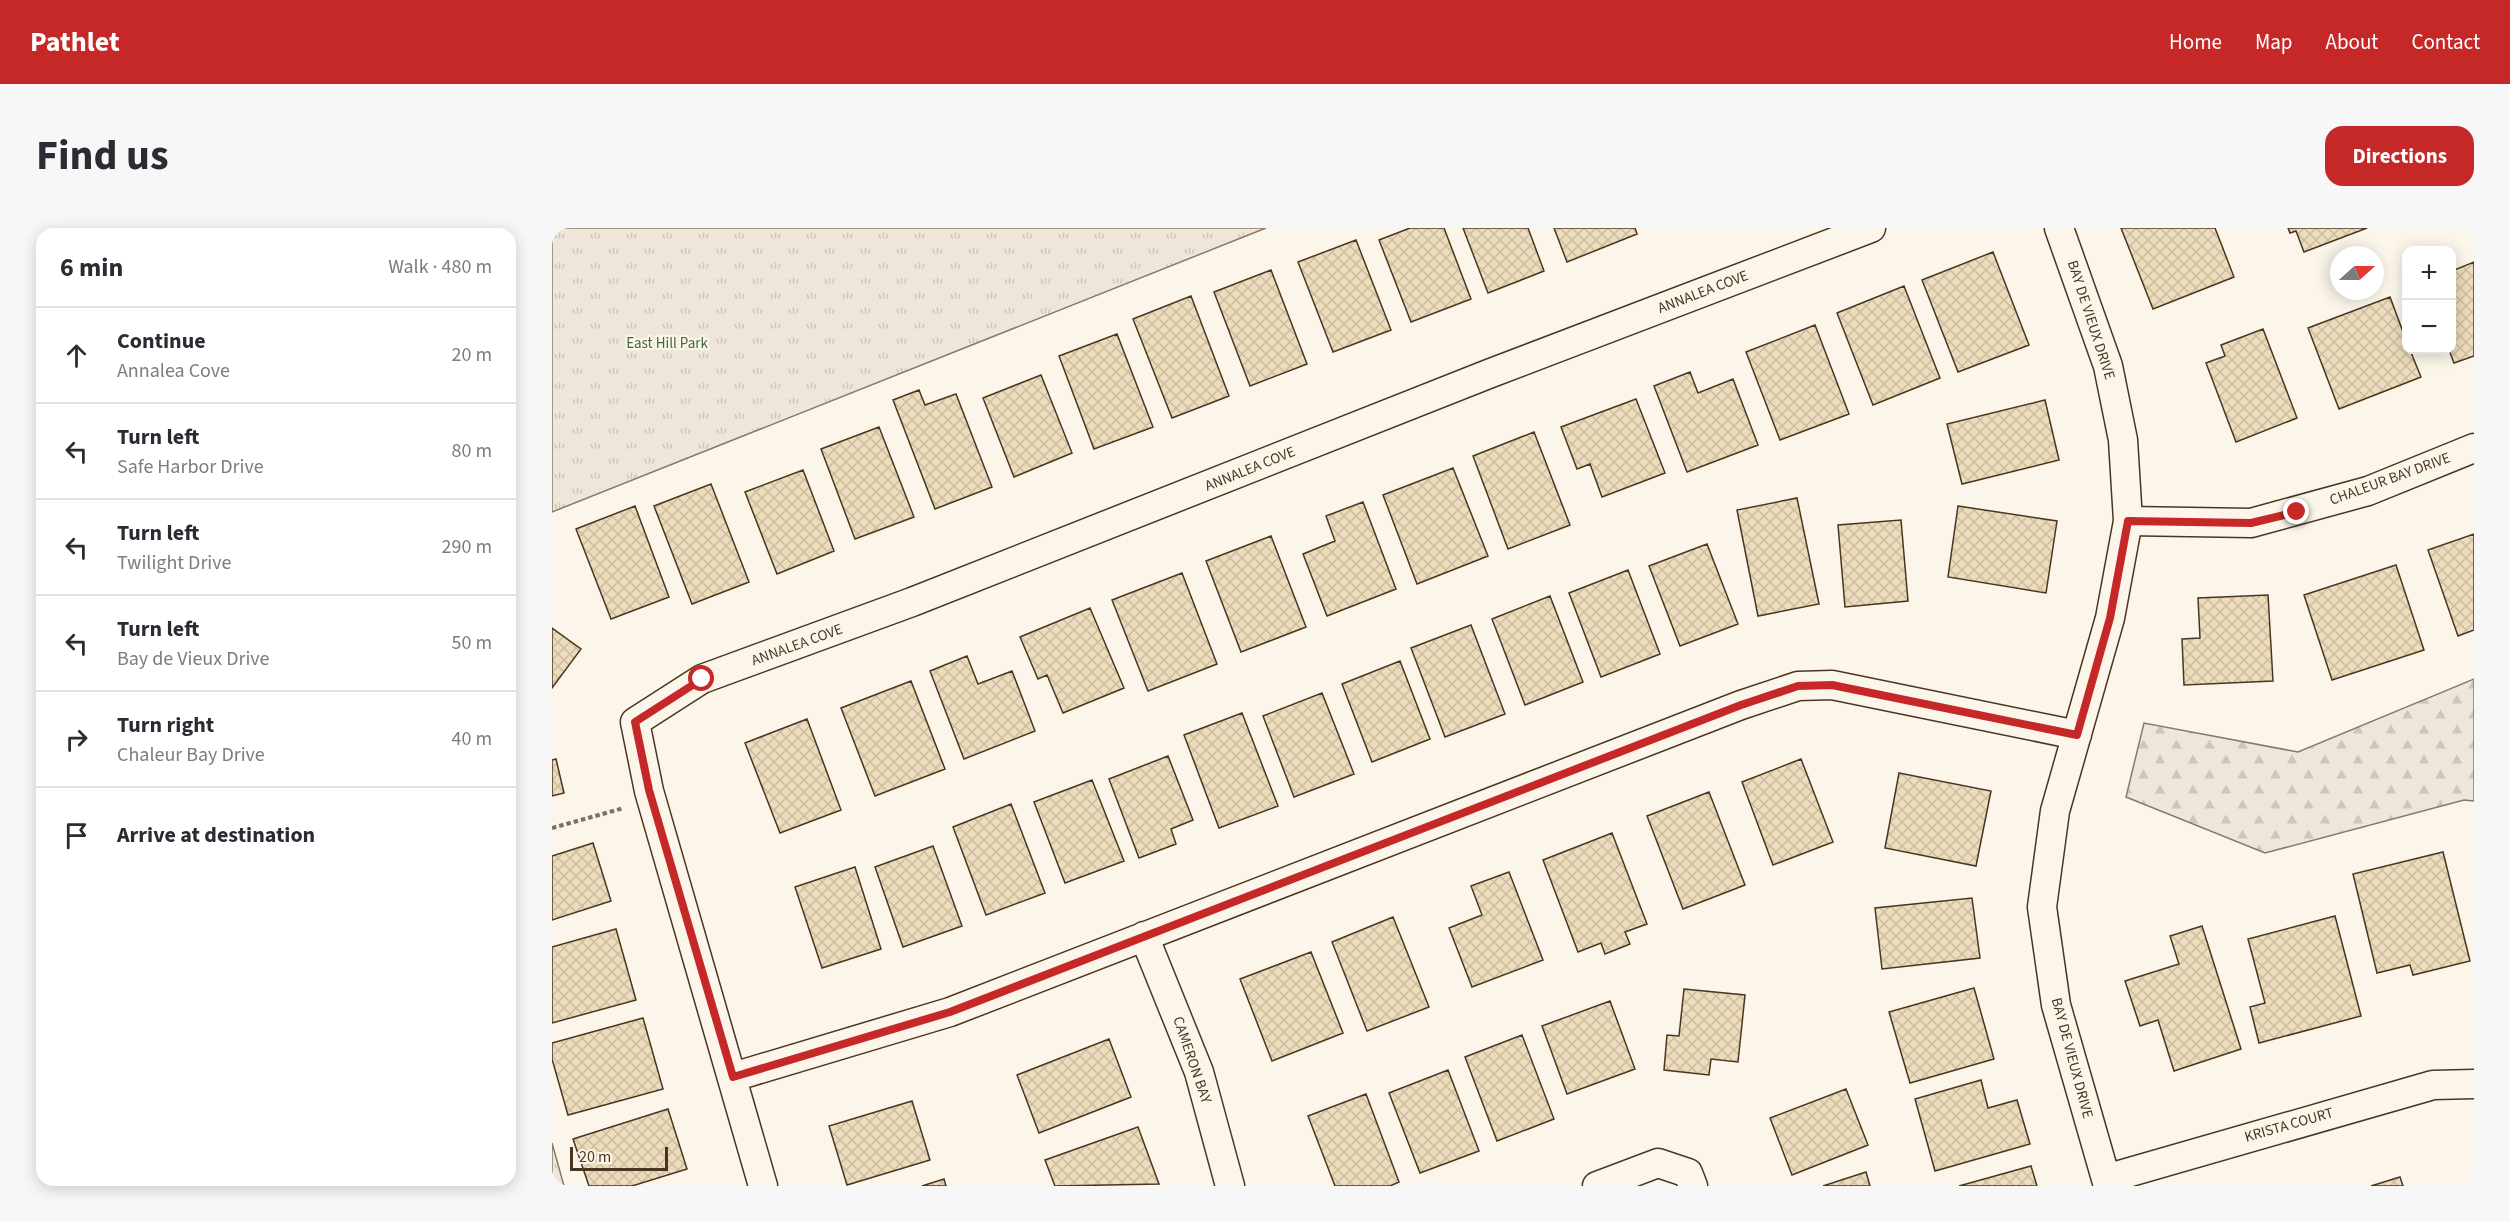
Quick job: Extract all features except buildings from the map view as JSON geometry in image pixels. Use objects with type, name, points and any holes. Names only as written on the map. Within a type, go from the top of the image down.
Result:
[{"type":"street","name":"ANNALEA COVE","points":[[733,1077],[649,790],[635,722],[702,679],[912,602],[1491,373],[1871,228]]},
{"type":"street","name":"BAY DE VIEUX DRIVE","points":[[2059,228],[2108,366],[2123,440],[2128,521],[2110,618],[2055,811],[2042,907],[2056,1005],[2107,1183]]},
{"type":"street","name":"CHALEUR BAY DRIVE","points":[[2128,521],[2251,523],[2297,512],[2368,490],[2474,448]]},
{"type":"street","points":[[763,1186],[733,1077],[950,1012],[1719,713],[1798,686],[1832,685],[2077,735]]},
{"type":"street","name":"CAMERON BAY","points":[[1144,936],[1199,1072],[1230,1186]]},
{"type":"street","name":"KRISTA COURT","points":[[2107,1183],[2433,1085],[2474,1084]]},
{"type":"street","points":[[1597,1186],[1658,1163],[1688,1173],[1693,1186]]},
{"type":"path","points":[[552,828],[624,808]]},
{"type":"green space","name":"East Hill Park","points":[[552,228],[1266,228],[552,512]]},
{"type":"green space","points":[[2474,679],[2474,801],[2464,800],[2265,853],[2126,797],[2144,723],[2298,752]]},
{"type":"green space","points":[[552,1143],[564,1186],[552,1186]]},
{"type":"route","points":[[702,679],[635,722],[649,790],[733,1077],[950,1012],[1442,819],[1741,705],[1798,686],[1832,685],[2077,735],[2110,618],[2128,521],[2251,523],[2297,512]]}]
